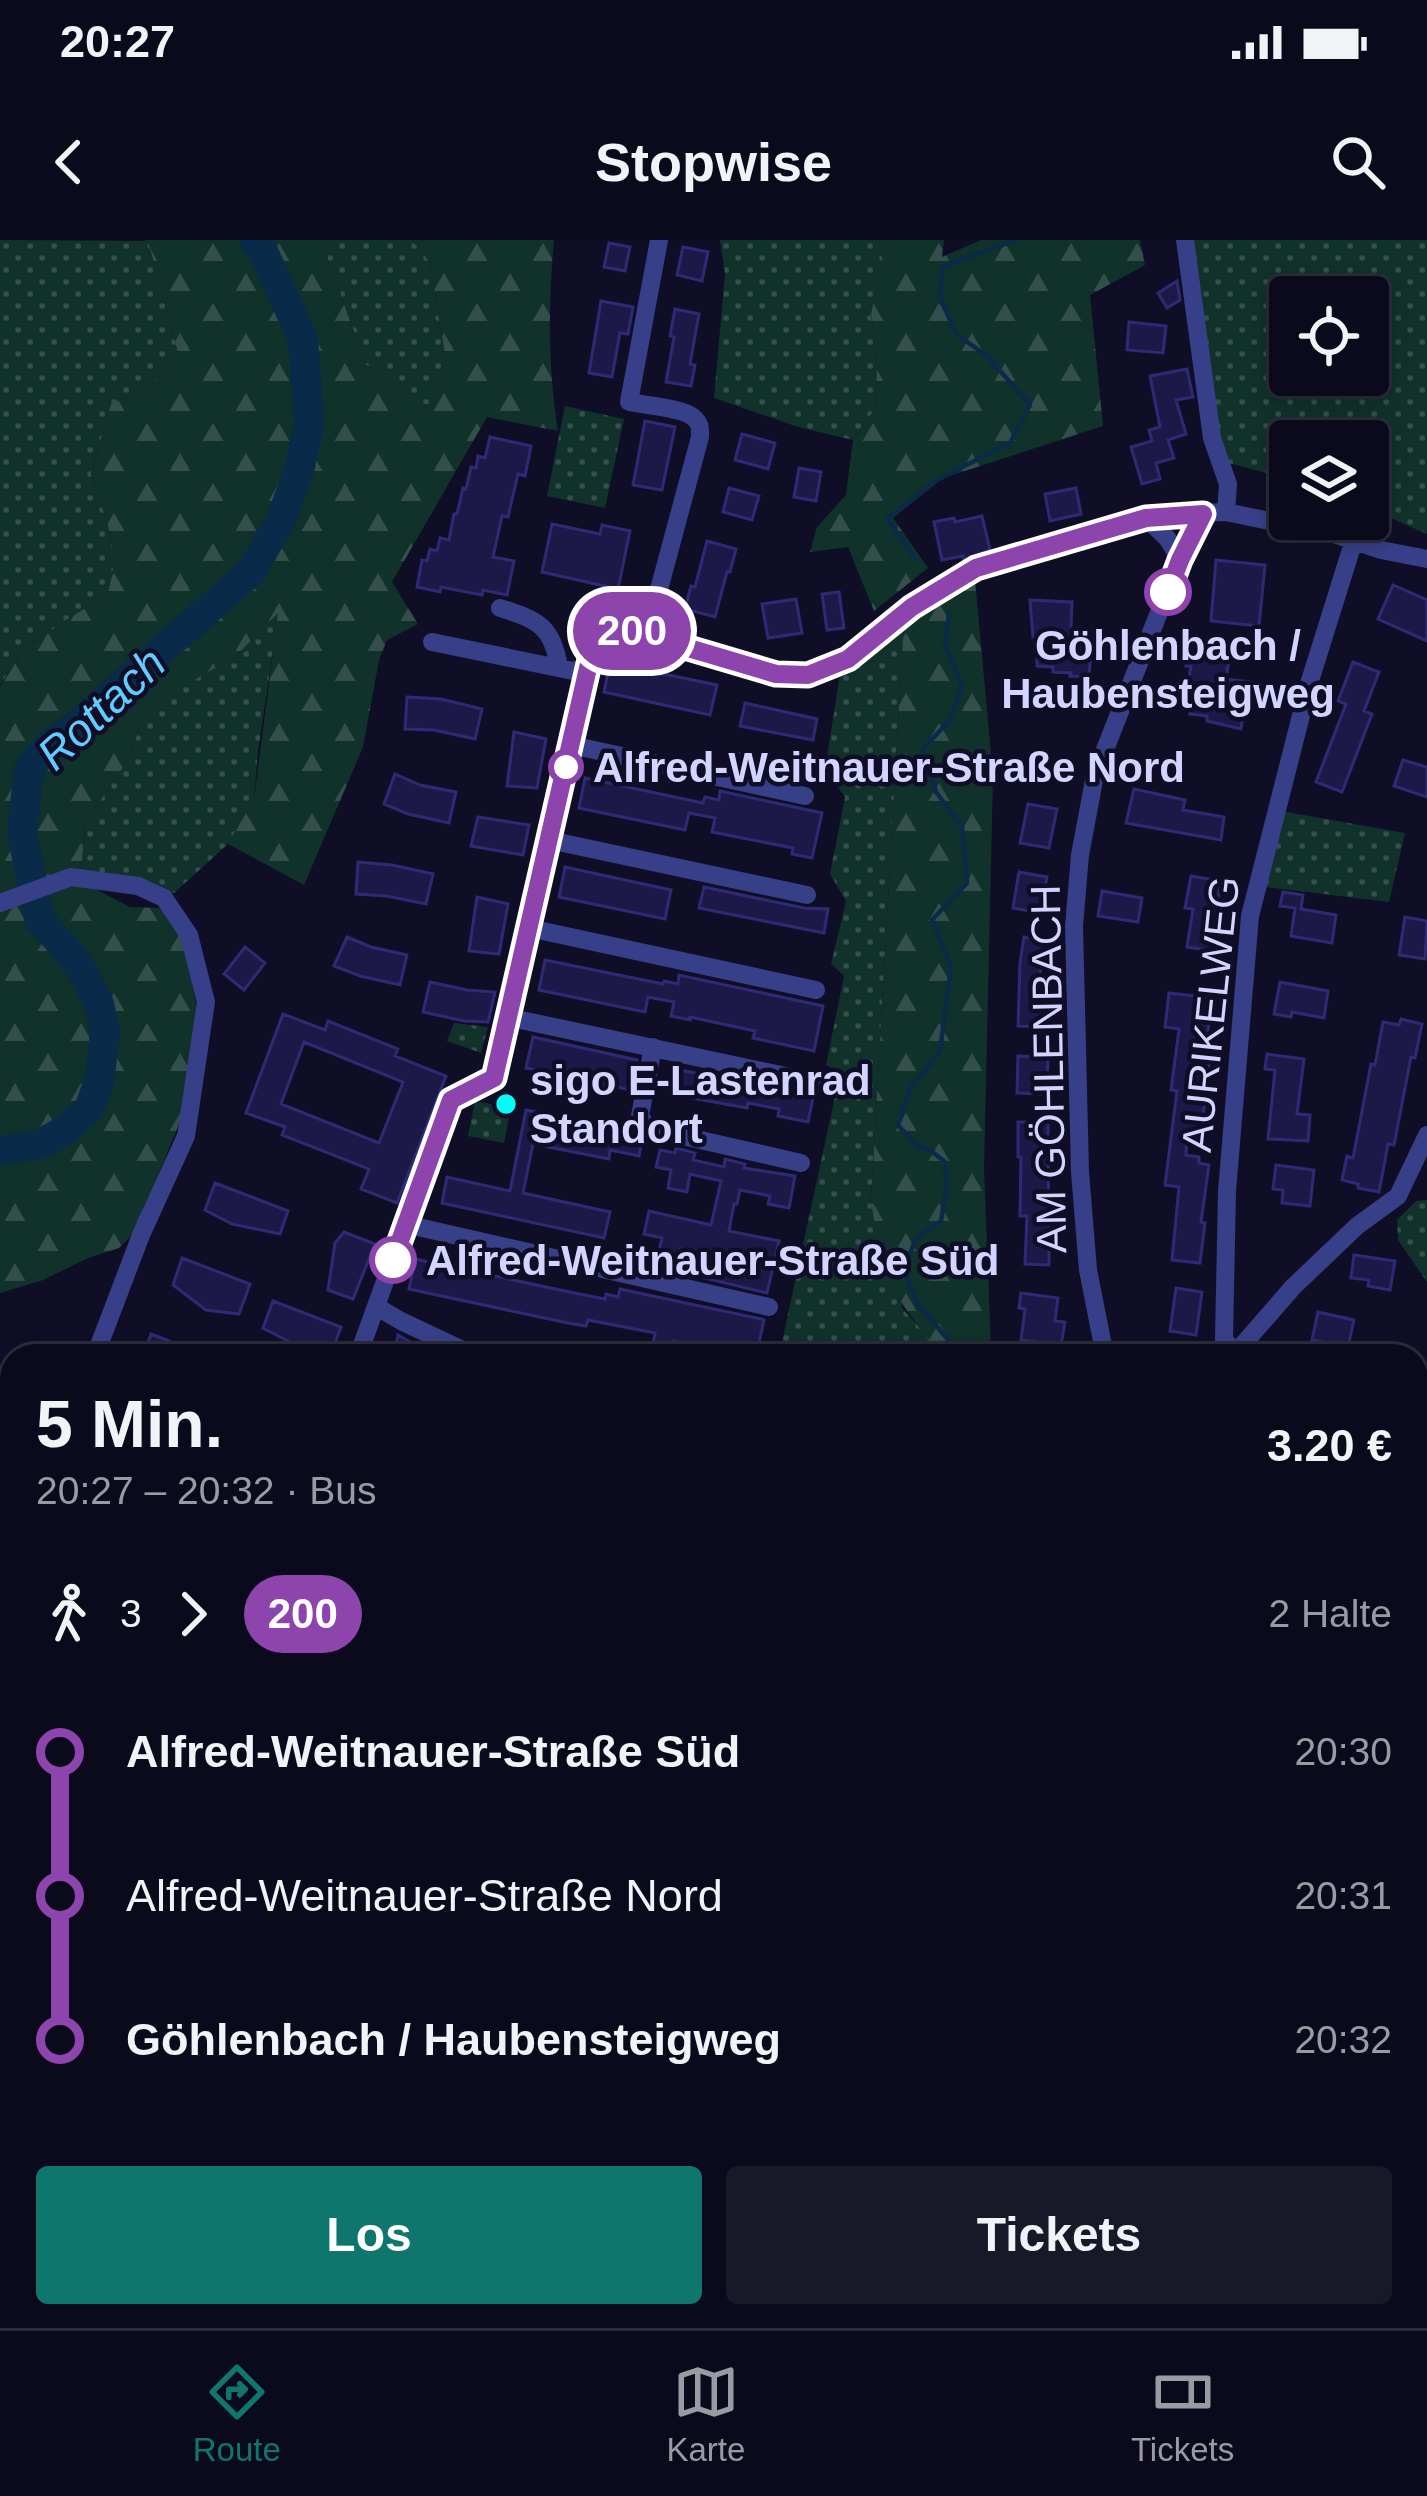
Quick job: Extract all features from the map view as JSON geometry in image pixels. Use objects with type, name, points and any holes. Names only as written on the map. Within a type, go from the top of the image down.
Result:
[{"type":"street","points":[[647,634],[700,427],[686,413],[629,402],[659,240]]},
{"type":"street","points":[[1185,240],[1212,438],[1228,484],[1226,512]]},
{"type":"street","points":[[363,1344],[451,1100],[494,1078],[590,661],[602,640],[631,631],[776,674],[808,675],[848,659],[912,607],[976,568],[1146,518],[1226,512],[1269,521]]},
{"type":"street","name":"AM GÖHLENBACH","points":[[1103,1344],[1088,1270],[1080,1172],[1074,926],[1080,855],[1096,775],[1180,560],[1203,514]]},
{"type":"street","points":[[1146,518],[1167,538],[1180,560]]},
{"type":"street","points":[[1354,540],[1427,559]]},
{"type":"street","name":"AURIKELWEG","points":[[1228,1344],[1224,1339],[1227,1191],[1250,916],[1303,705],[1354,540]]},
{"type":"street","points":[[500,608],[539,624],[555,641],[559,668]]},
{"type":"street","points":[[432,642],[573,671],[590,661]]},
{"type":"street","points":[[571,745],[805,796]]},
{"type":"street","points":[[549,840],[807,895]]},
{"type":"street","points":[[6,900],[71,877],[138,886],[164,898],[189,935],[206,1001],[185,1136],[99,1344]]},
{"type":"street","points":[[529,928],[816,990]]},
{"type":"street","points":[[507,1017],[823,1084]]},
{"type":"street","points":[[653,1047],[640,1116],[648,1128],[801,1163]]},
{"type":"street","points":[[1246,1344],[1293,1287],[1357,1226],[1398,1196],[1427,1135]]},
{"type":"street","points":[[405,1224],[769,1307]]},
{"type":"street","points":[[377,1307],[450,1344]]},
{"type":"green space","points":[[0,240],[148,241],[178,353],[153,384],[111,404],[91,474],[115,560],[108,593],[26,647],[0,685]]},
{"type":"green space","points":[[140,240],[321,240],[366,365],[414,402],[428,405],[445,355],[430,262],[412,240],[554,240],[550,336],[558,431],[487,417],[392,582],[418,624],[387,640],[363,747],[304,885],[228,844],[254,799],[278,613],[235,657],[174,691],[141,723],[127,762],[85,822],[81,873],[71,876],[130,907],[159,908],[183,935],[197,1009],[195,1075],[135,1232],[119,1248],[0,1293],[0,686],[26,647],[108,593],[115,560],[91,474],[111,404],[153,384],[178,353],[148,241]]},
{"type":"green space","points":[[321,240],[412,240],[430,262],[445,355],[429,405],[414,403],[366,365]]},
{"type":"green space","points":[[720,240],[879,240],[883,263],[871,313],[877,364],[875,409],[853,440],[714,398],[725,274]]},
{"type":"green space","points":[[879,240],[944,240],[942,257],[981,240],[1140,240],[1145,265],[1090,295],[1103,426],[943,478],[893,518],[928,568],[874,611],[848,547],[810,552],[817,527],[846,495],[853,440],[875,409],[877,364],[871,313],[883,263]]},
{"type":"green space","points":[[1193,240],[1427,240],[1427,534],[1389,517],[1389,420],[1269,420],[1269,474],[1220,461]]},
{"type":"green space","points":[[565,406],[624,419],[605,508],[547,496]]},
{"type":"green space","points":[[975,580],[993,775],[984,1168],[991,1344],[933,1344],[890,1282],[871,1200],[904,619]]},
{"type":"green space","points":[[279,611],[254,799],[228,844],[174,893],[81,873],[85,822],[127,762],[141,723],[173,691],[235,657]]},
{"type":"green space","points":[[904,619],[871,1200],[903,1309],[934,1344],[782,1344],[840,1073],[826,1065],[844,976],[831,964],[846,901],[830,874],[845,797],[825,770],[841,667]]},
{"type":"green space","points":[[1281,811],[1405,833],[1389,902],[1266,887]]},
{"type":"green space","points":[[454,1023],[488,1027],[481,1053],[447,1041]]},
{"type":"green space","points":[[475,1101],[511,1108],[504,1143],[468,1136]]},
{"type":"green space","points":[[1427,1200],[1427,1282],[1398,1240],[1397,1220],[1416,1201]]},
{"type":"building","points":[[609,243],[630,247],[625,271],[604,267]]},
{"type":"building","points":[[683,247],[708,252],[702,281],[677,275]]},
{"type":"building","points":[[1177,281],[1180,300],[1167,308],[1158,293]]},
{"type":"building","points":[[601,301],[633,307],[628,334],[620,333],[612,377],[589,373]]},
{"type":"building","points":[[675,309],[699,314],[691,386],[666,382]]},
{"type":"building","points":[[1129,322],[1166,326],[1163,353],[1127,350]]},
{"type":"building","points":[[1187,369],[1193,397],[1176,400],[1186,434],[1168,440],[1174,458],[1156,463],[1160,479],[1142,484],[1131,447],[1152,441],[1149,430],[1160,427],[1150,376]]},
{"type":"building","points":[[645,421],[675,427],[662,490],[633,485]]},
{"type":"building","points":[[742,434],[775,443],[768,469],[735,460]]},
{"type":"building","points":[[490,437],[531,446],[525,476],[518,474],[508,517],[502,516],[493,557],[514,561],[507,595],[417,587],[422,560],[427,561],[430,549],[437,551],[440,538],[449,540],[471,467],[476,468],[478,456],[485,458]]},
{"type":"building","points":[[799,468],[821,472],[816,501],[794,497]]},
{"type":"building","points":[[729,488],[759,496],[752,520],[723,512]]},
{"type":"building","points":[[1076,488],[1081,514],[1050,521],[1045,494]]},
{"type":"building","points":[[982,516],[990,550],[964,560],[963,556],[942,560],[934,522]]},
{"type":"building","points":[[552,524],[600,534],[602,525],[630,531],[618,589],[542,572]]},
{"type":"building","points":[[707,541],[736,549],[715,617],[685,609]]},
{"type":"building","points":[[1216,560],[1265,565],[1259,626],[1211,621]]},
{"type":"building","points":[[1393,585],[1427,600],[1427,641],[1378,619]]},
{"type":"building","points":[[839,592],[844,628],[827,630],[822,594]]},
{"type":"building","points":[[796,599],[802,633],[768,638],[762,604]]},
{"type":"building","points":[[1030,600],[1072,602],[1071,629],[1096,630],[1089,677],[1037,666]]},
{"type":"building","points":[[1188,647],[1230,652],[1226,679],[1252,682],[1241,729],[1190,714],[1194,685],[1188,684]]},
{"type":"building","points":[[1353,662],[1379,672],[1364,711],[1372,714],[1342,792],[1316,782],[1346,704],[1338,701]]},
{"type":"building","points":[[610,663],[717,685],[710,715],[604,692]]},
{"type":"building","points":[[407,697],[482,709],[475,739],[405,729]]},
{"type":"building","points":[[745,703],[817,719],[813,740],[740,726]]},
{"type":"building","points":[[514,732],[546,739],[537,788],[507,786]]},
{"type":"building","points":[[737,753],[806,770],[803,782],[734,767]]},
{"type":"building","points":[[1403,760],[1427,767],[1427,797],[1394,786]]},
{"type":"building","points":[[395,774],[456,792],[449,823],[384,804]]},
{"type":"building","points":[[585,778],[703,803],[705,797],[719,800],[720,791],[822,813],[812,858],[792,854],[793,848],[712,832],[715,818],[689,813],[685,830],[579,808]]},
{"type":"building","points":[[1134,789],[1185,800],[1183,810],[1224,817],[1221,840],[1126,823]]},
{"type":"building","points":[[1028,804],[1057,809],[1049,848],[1020,843]]},
{"type":"building","points":[[478,817],[529,825],[523,855],[471,846]]},
{"type":"building","points":[[358,862],[433,874],[426,904],[356,894]]},
{"type":"building","points":[[565,867],[671,890],[665,919],[559,897]]},
{"type":"building","points":[[1019,872],[1047,877],[1040,913],[1013,908]]},
{"type":"building","points":[[1191,876],[1221,881],[1216,913],[1224,915],[1218,952],[1187,947],[1193,909],[1185,908]]},
{"type":"building","points":[[704,887],[828,909],[824,933],[699,908]]},
{"type":"building","points":[[1102,891],[1142,898],[1138,922],[1098,916]]},
{"type":"building","points":[[1283,892],[1303,895],[1301,909],[1336,915],[1332,943],[1291,936],[1295,908],[1280,906]]},
{"type":"building","points":[[477,897],[508,904],[499,954],[469,951]]},
{"type":"building","points":[[1405,917],[1427,921],[1425,959],[1399,955]]},
{"type":"building","points":[[347,937],[407,955],[400,985],[334,966]]},
{"type":"building","points":[[1024,937],[1046,941],[1038,985],[1045,985],[1044,1027],[1018,1026]]},
{"type":"building","points":[[245,947],[265,963],[244,990],[224,974]]},
{"type":"building","points":[[545,960],[663,984],[678,984],[679,975],[823,1006],[814,1051],[753,1038],[755,1031],[671,1016],[674,1002],[648,997],[645,1012],[539,990]]},
{"type":"building","points":[[430,982],[495,992],[488,1022],[423,1012]]},
{"type":"building","points":[[1280,982],[1328,991],[1324,1018],[1274,1014]]},
{"type":"building","points":[[1169,993],[1212,998],[1201,1135],[1187,1135],[1186,1155],[1209,1165],[1200,1263],[1172,1260],[1179,1187],[1165,1185],[1179,1029],[1165,1027]]},
{"type":"building","points":[[283,1014],[325,1030],[328,1021],[398,1049],[395,1056],[446,1076],[397,1203],[361,1189],[369,1169],[282,1135],[285,1127],[246,1113]],"holes":[[[304,1042],[403,1082],[379,1143],[281,1104]]]},
{"type":"building","points":[[1401,1019],[1422,1024],[1379,1192],[1342,1180],[1347,1156],[1353,1158],[1383,1022],[1399,1025]]},
{"type":"building","points":[[533,1037],[637,1060],[631,1090],[526,1068]]},
{"type":"building","points":[[1267,1054],[1304,1059],[1297,1114],[1310,1115],[1308,1141],[1268,1139],[1275,1070],[1265,1069]]},
{"type":"building","points":[[1018,1056],[1048,1057],[1047,1094],[1017,1093]]},
{"type":"building","points":[[675,1069],[813,1098],[808,1122],[778,1116],[779,1109],[670,1094]]},
{"type":"building","points":[[526,1110],[635,1132],[642,1140],[639,1156],[610,1150],[609,1159],[533,1144],[523,1193],[610,1212],[604,1238],[442,1203],[447,1177],[510,1191]]},
{"type":"building","points":[[1018,1122],[1048,1122],[1049,1265],[1025,1264],[1027,1216],[1020,1216]]},
{"type":"building","points":[[676,1148],[695,1153],[693,1160],[724,1167],[725,1159],[745,1164],[744,1168],[795,1176],[789,1208],[768,1204],[770,1196],[740,1190],[734,1204],[729,1231],[779,1241],[767,1293],[704,1278],[709,1255],[680,1249],[675,1272],[655,1267],[662,1238],[644,1234],[649,1211],[711,1225],[721,1181],[690,1174],[687,1192],[668,1188],[671,1170],[656,1167],[660,1150],[675,1153]]},
{"type":"building","points":[[1276,1165],[1314,1170],[1310,1206],[1282,1203],[1283,1190],[1273,1189]]},
{"type":"building","points":[[215,1183],[288,1211],[280,1234],[232,1224],[205,1210]]},
{"type":"building","points":[[344,1232],[375,1244],[353,1299],[328,1290],[335,1243]]},
{"type":"building","points":[[1354,1255],[1395,1261],[1390,1290],[1351,1278]]},
{"type":"building","points":[[182,1258],[250,1284],[239,1314],[206,1310],[173,1285]]},
{"type":"building","points":[[415,1259],[605,1299],[606,1294],[618,1297],[620,1289],[764,1320],[759,1344],[653,1344],[655,1333],[588,1320],[586,1326],[568,1323],[409,1289]]},
{"type":"building","points":[[1176,1288],[1202,1292],[1196,1335],[1170,1331]]},
{"type":"building","points":[[1021,1293],[1058,1298],[1055,1321],[1065,1322],[1061,1344],[1021,1340],[1025,1309],[1019,1308]]},
{"type":"building","points":[[273,1301],[341,1327],[335,1344],[294,1344],[263,1328]]},
{"type":"building","points":[[1318,1312],[1354,1320],[1349,1344],[1312,1340]]},
{"type":"building","points":[[151,1334],[177,1344],[147,1344]]},
{"type":"waterway","name":"Rottach","points":[[0,1151],[40,1144],[89,1109],[99,1082],[105,1033],[99,1004],[76,960],[39,919],[22,832],[29,769],[48,746],[251,572],[281,520],[299,471],[309,423],[303,339],[254,240]]},
{"type":"waterway","points":[[915,558],[887,518],[937,480],[1010,443],[1030,405],[987,356],[956,334],[940,297],[942,267],[1016,240]]},
{"type":"waterway","points":[[949,613],[945,645],[962,686],[950,720],[923,749],[936,792],[962,826],[967,883],[932,920],[951,967],[940,1051],[910,1089],[898,1125],[917,1146],[944,1161],[947,1184],[941,1221],[916,1238],[904,1269],[916,1302],[952,1344]]},
{"type":"bus line","name":"200","points":[[393,1260],[451,1100],[494,1078],[591,655],[602,640],[631,631],[776,674],[808,675],[848,659],[912,607],[976,568],[1146,518],[1203,514],[1168,592]]},
{"type":"place","name":"Göhlenbach / Haubensteigweg","points":[[1168,592]]},
{"type":"place","name":"Alfred-Weitnauer-Straße Nord","points":[[566,767]]},
{"type":"place","name":"sigo E-Lastenrad Standort","points":[[506,1104]]},
{"type":"place","name":"Alfred-Weitnauer-Straße Süd","points":[[393,1260]]}]
